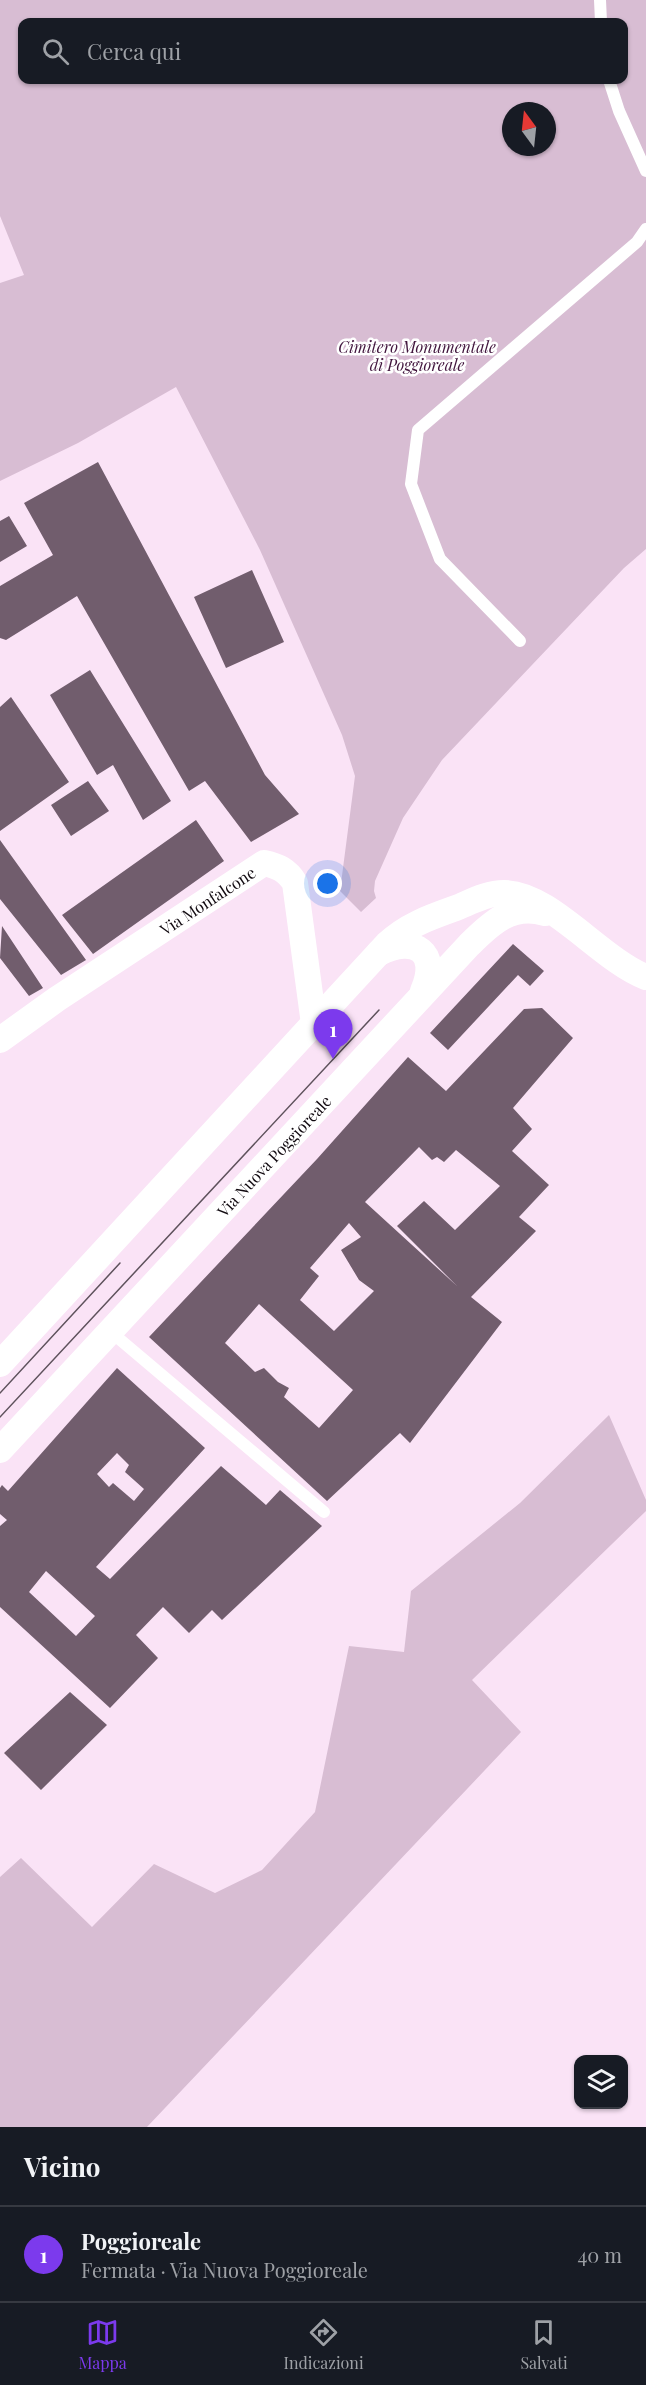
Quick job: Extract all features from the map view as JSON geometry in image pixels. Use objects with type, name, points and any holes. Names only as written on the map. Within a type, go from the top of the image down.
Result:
[{"type":"street","name":"Via Monfalcone","points":[[0,1040],[57,999],[264,863],[280,867],[290,875],[295,883],[314,1024]]},
{"type":"street","name":"Via Nuova Poggioreale","points":[[0,1364],[379,952],[396,936],[415,924],[495,894],[507,893],[529,899],[544,907],[616,962],[646,977]]},
{"type":"street","name":"Via Nuova Poggioreale","points":[[0,1450],[423,991],[482,932],[502,916],[523,909],[550,915],[569,926]]},
{"type":"street","points":[[379,952],[406,945],[414,946],[425,953],[429,965],[429,977],[423,991]]},
{"type":"lane","points":[[600,0],[601,18]]},
{"type":"lane","points":[[610,84],[619,111],[646,171]]},
{"type":"lane","points":[[520,641],[440,559],[411,484],[418,429],[637,242],[646,229]]},
{"type":"lane","points":[[111,1332],[324,1512]]},
{"type":"green space","name":"Cimitero Monumentale di Poggioreale","points":[[0,0],[646,0],[646,549],[624,568],[442,760],[403,818],[375,881],[376,898],[361,912],[340,891],[355,776],[342,735],[260,550],[176,387],[78,443],[0,481],[0,283],[24,275],[0,216]]},
{"type":"green space","points":[[609,1415],[646,1500],[646,1511],[472,1680],[521,1732],[147,2127],[0,2127],[0,1877],[21,1858],[92,1927],[154,1864],[215,1893],[262,1870],[315,1812],[349,1646],[404,1652],[411,1591],[520,1503]]},
{"type":"building","points":[[98,462],[265,775],[299,814],[251,842],[205,781],[189,791],[77,596],[6,640],[0,638],[0,586],[53,555],[24,503]]},
{"type":"building","points":[[9,516],[27,546],[0,562],[0,521]]},
{"type":"building","points":[[252,570],[284,642],[226,668],[194,597]]},
{"type":"building","points":[[90,670],[171,801],[143,820],[113,765],[97,775],[50,695]]},
{"type":"building","points":[[11,697],[69,782],[0,831],[0,707]]},
{"type":"building","points":[[88,781],[109,811],[71,836],[51,805]]},
{"type":"building","points":[[196,820],[224,861],[93,954],[62,915]]},
{"type":"building","points":[[0,840],[86,960],[61,975],[0,899]]},
{"type":"building","points":[[2,926],[43,988],[29,996],[0,958]]},
{"type":"building","points":[[513,944],[544,971],[530,986],[518,975],[448,1050],[430,1033]]},
{"type":"building","points":[[542,1008],[573,1038],[513,1108],[532,1129],[512,1151],[549,1185],[519,1217],[536,1231],[471,1297],[502,1322],[410,1443],[400,1433],[327,1501],[149,1337],[317,1159],[408,1057],[446,1091],[524,1009]],"holes":[[[419,1147],[432,1160],[437,1157],[444,1162],[456,1150],[500,1186],[455,1230],[424,1201],[397,1226],[457,1286],[365,1202]],[[349,1223],[361,1237],[341,1250],[359,1280],[374,1291],[334,1331],[300,1300],[319,1276],[310,1268]],[[259,1304],[353,1390],[319,1428],[284,1397],[289,1388],[278,1382],[264,1368],[255,1372],[225,1343]]]},
{"type":"building","points":[[117,1368],[205,1448],[96,1567],[110,1579],[221,1466],[266,1505],[280,1490],[322,1526],[222,1620],[212,1610],[189,1633],[163,1607],[136,1635],[158,1658],[110,1708],[0,1607],[0,1526],[7,1520],[0,1514],[0,1488],[2,1485],[8,1491]],"holes":[[[117,1453],[129,1465],[125,1472],[144,1489],[134,1501],[113,1483],[109,1487],[97,1474]],[[46,1571],[95,1616],[76,1636],[29,1592]]]},
{"type":"building","points":[[70,1692],[107,1725],[41,1790],[4,1753]]},
{"type":"tram line","points":[[0,1417],[379,1010]]},
{"type":"tram line","points":[[0,1393],[120,1263]]},
{"type":"place","name":"Poggioreale","points":[[333,1059]]}]
